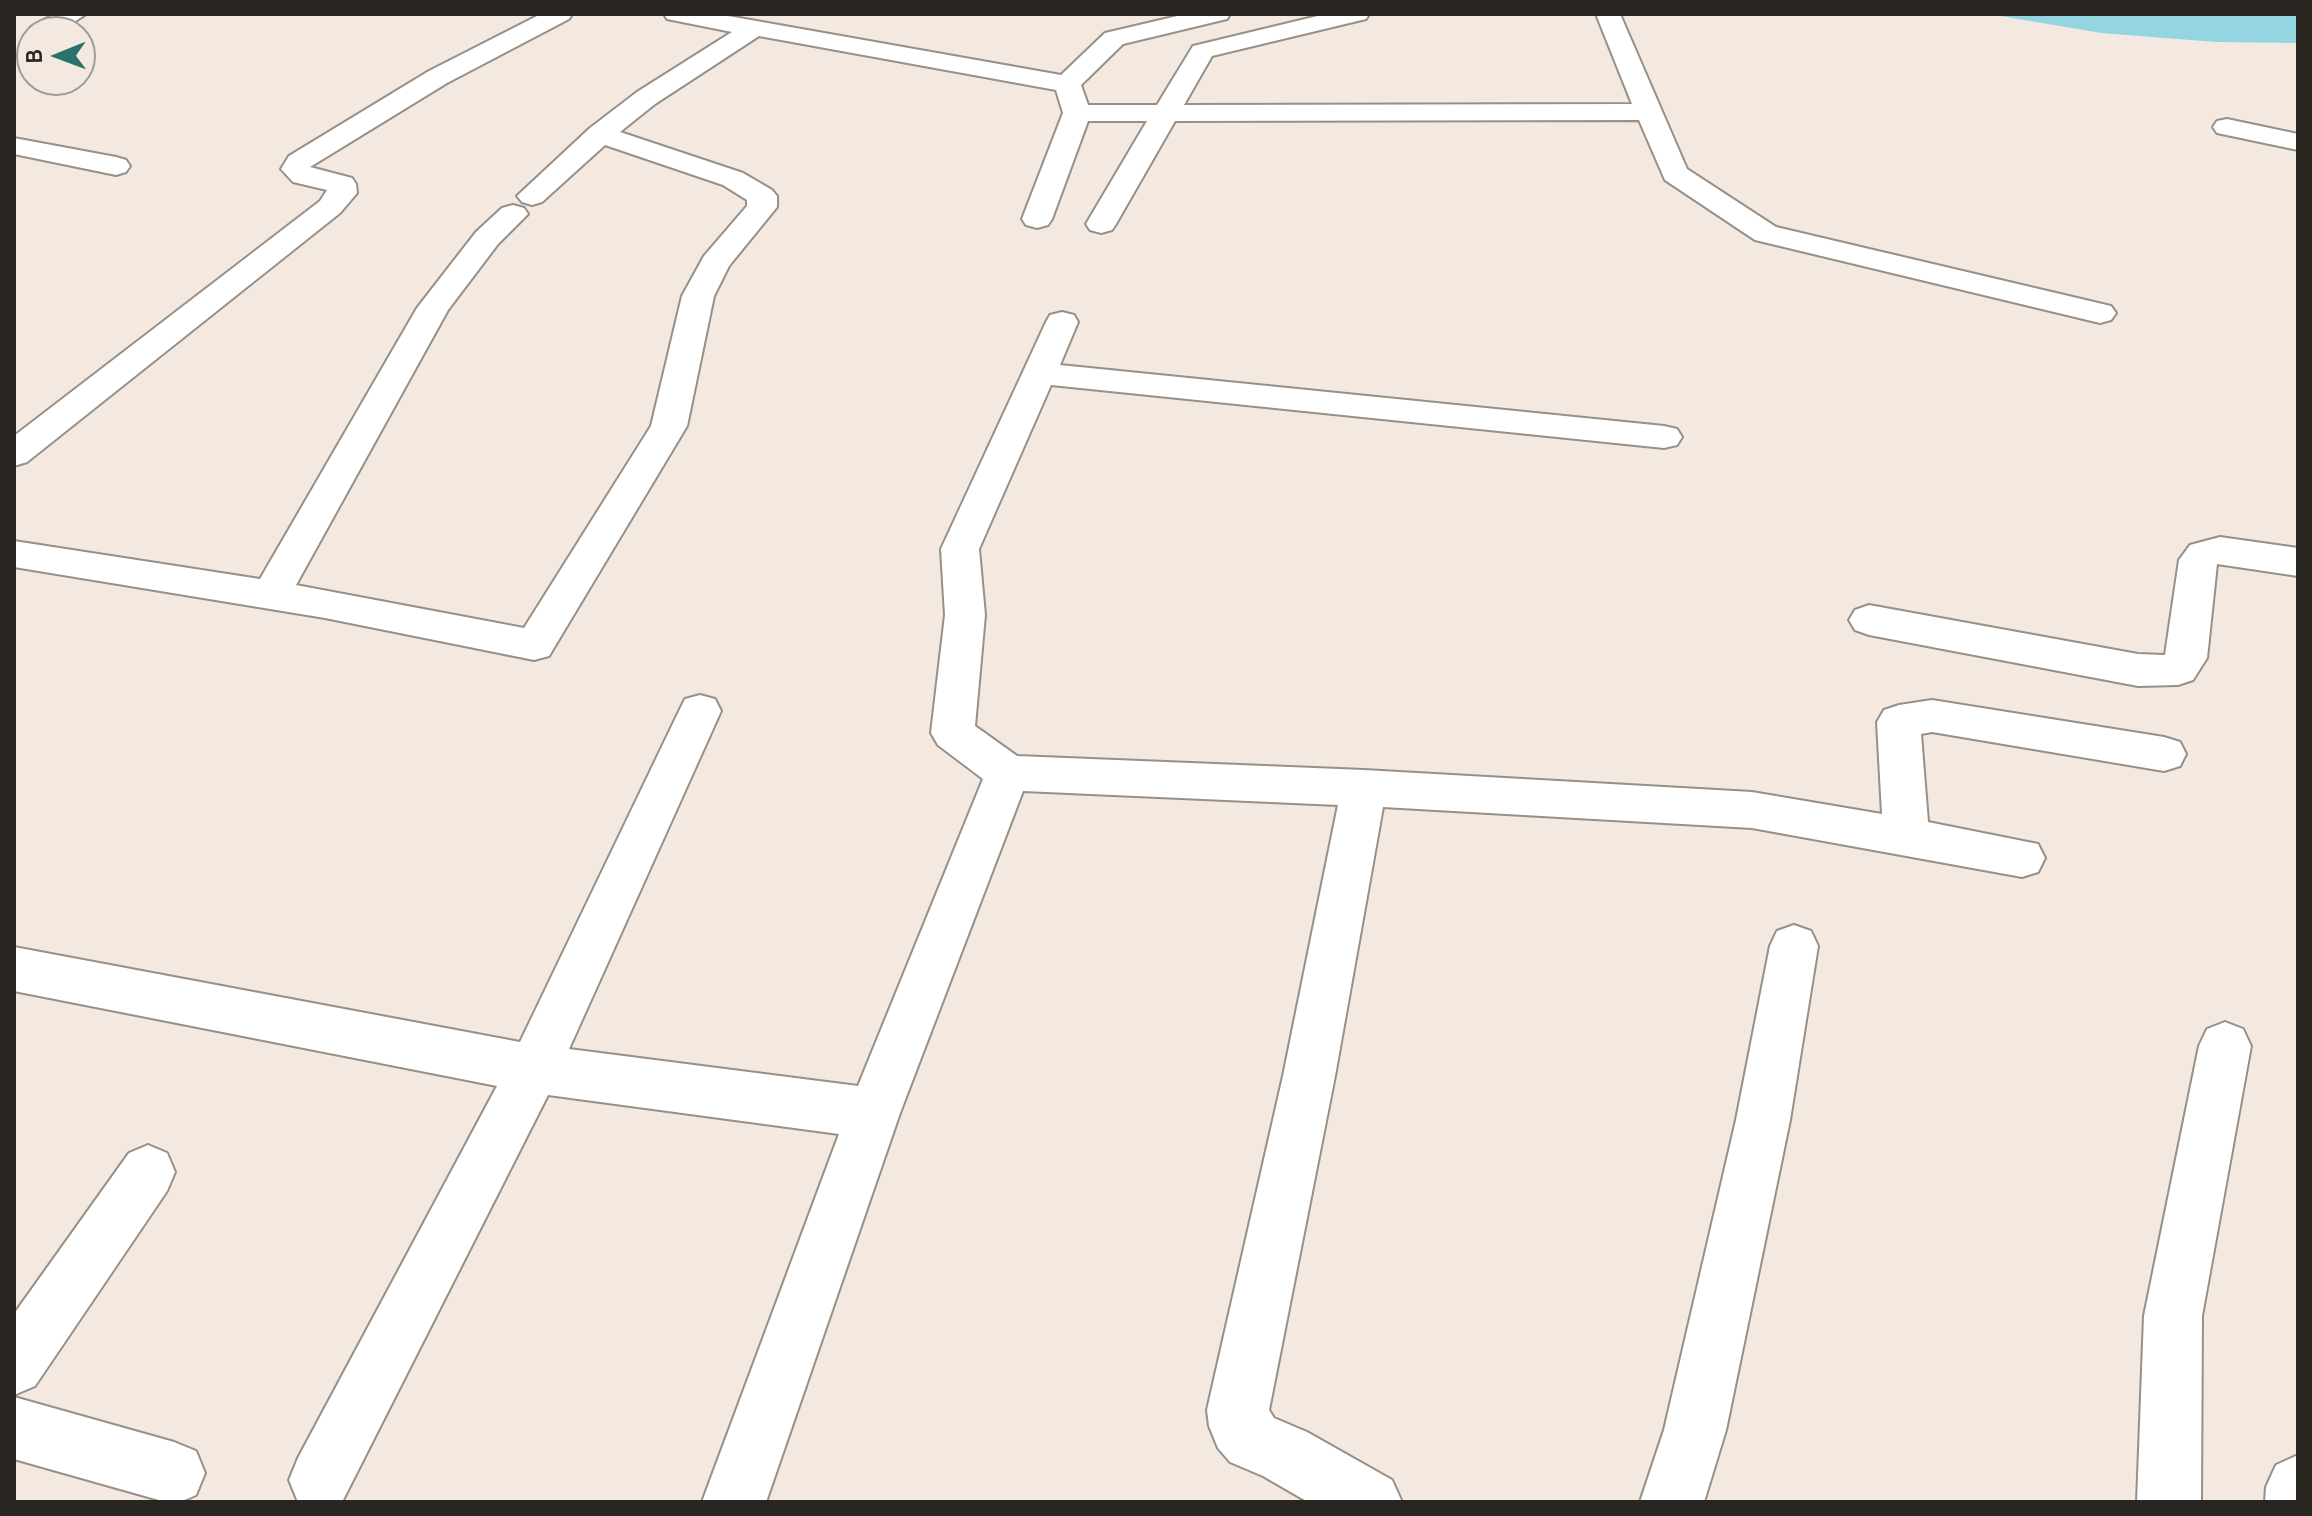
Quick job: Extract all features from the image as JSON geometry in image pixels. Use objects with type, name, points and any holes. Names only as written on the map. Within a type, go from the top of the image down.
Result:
[{"type":"street","points":[[14,454],[330,207],[342,193],[342,184],[303,176],[295,169],[299,162],[438,77],[560,14]]},
{"type":"street","points":[[676,14],[1067,84]]},
{"type":"street","points":[[1067,84],[1114,38],[1218,14]]},
{"type":"street","points":[[1101,224],[1202,51],[1357,14]]},
{"type":"street","points":[[1608,14],[1675,174],[1766,234],[2100,313]]},
{"type":"street","points":[[271,595],[433,308],[487,238],[600,134],[646,98],[755,28]]},
{"type":"street","points":[[1037,219],[1077,113],[1067,84]]},
{"type":"street","points":[[1077,113],[1648,112]]},
{"type":"street","points":[[2227,127],[2298,142]]},
{"type":"street","points":[[14,554],[271,595],[534,645],[669,426],[698,296],[715,263],[762,207],[762,196],[733,179],[600,134]]},
{"type":"street","points":[[14,146],[116,166]]},
{"type":"street","points":[[1062,322],[960,549],[965,615],[953,733],[1008,773],[1364,788],[1752,810],[2022,858]]},
{"type":"street","points":[[1039,373],[1664,437]]},
{"type":"street","points":[[1869,620],[2138,670],[2178,669],[2186,658],[2198,560],[2204,554],[2220,550],[2298,562]]},
{"type":"street","points":[[320,1480],[534,1069],[700,711]]},
{"type":"street","points":[[1906,838],[1899,722],[1932,716],[2164,754]]},
{"type":"street","points":[[734,1502],[873,1113],[1008,773]]},
{"type":"street","points":[[1364,788],[1309,1076],[1238,1410],[1240,1426],[1252,1440],[1285,1454],[1370,1502]]},
{"type":"street","points":[[1672,1502],[1695,1430],[1763,1120],[1794,946]]},
{"type":"street","points":[[14,969],[534,1069],[873,1113]]},
{"type":"street","points":[[2169,1502],[2173,1316],[2225,1046]]},
{"type":"street","points":[[14,1365],[148,1172]]},
{"type":"street","points":[[14,1428],[174,1473]]},
{"type":"street","points":[[2297,1502],[2298,1487]]},
{"type":"water","points":[[1989,14],[2298,14],[2298,43],[2216,42],[2101,33]]}]
